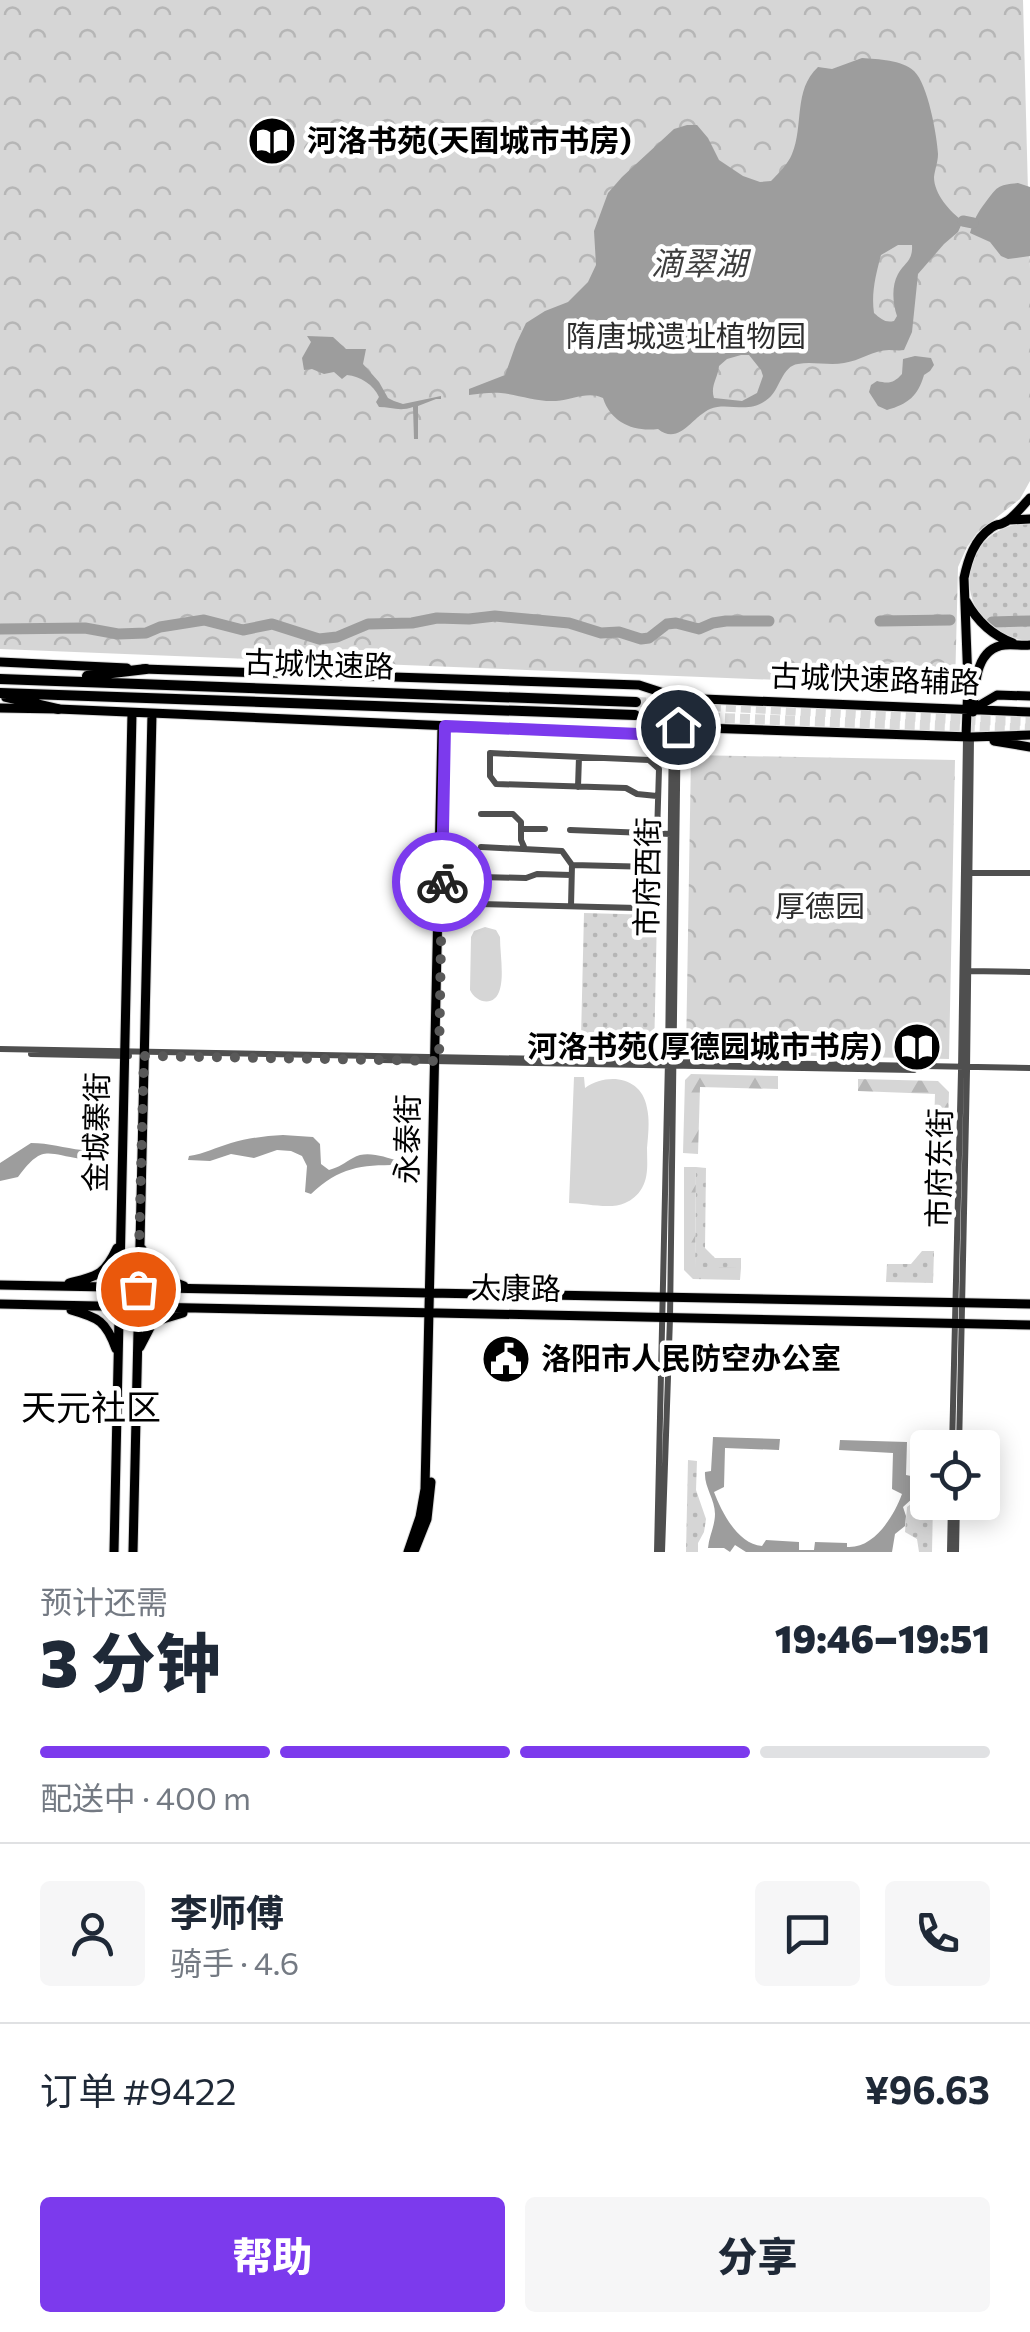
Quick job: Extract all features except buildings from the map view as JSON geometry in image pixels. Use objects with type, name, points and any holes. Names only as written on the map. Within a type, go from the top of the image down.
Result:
[{"type":"highway","points":[[55,680],[146,669]]},
{"type":"highway","name":"古城快速路","points":[[0,676],[636,702]]},
{"type":"highway","points":[[0,694],[58,709]]},
{"type":"highway","name":"古城快速路","points":[[0,694],[635,715]]},
{"type":"main road","points":[[970,709],[964,578],[973,548],[1030,498]]},
{"type":"main road","points":[[1009,520],[1030,519]]},
{"type":"main road","points":[[965,599],[985,627],[1001,639],[1025,646]]},
{"type":"main road","points":[[970,709],[982,658],[1002,645],[1025,646]]},
{"type":"main road","name":"古城快速路辅路","points":[[0,662],[639,686],[678,698],[1030,712]]},
{"type":"main road","points":[[970,709],[997,695],[1030,696]]},
{"type":"main road","name":"古城快速路辅路","points":[[0,708],[639,734],[675,727],[1030,736]]},
{"type":"main road","name":"市府东街","points":[[968,737],[970,709]]},
{"type":"main road","name":"金城寨街","points":[[114,1552],[132,713]]},
{"type":"main road","name":"金城寨街","points":[[133,1552],[152,714]]},
{"type":"main road","name":"永泰街","points":[[411,1552],[425,1489],[432,1313],[443,726]]},
{"type":"main road","points":[[968,737],[1030,746]]},
{"type":"main road","points":[[56,1287],[103,1272],[120,1244],[128,1255],[133,1255],[140,1245],[155,1274],[197,1290]]},
{"type":"main road","name":"太康路","points":[[0,1285],[1030,1304]]},
{"type":"main road","points":[[90,1288],[94,1303],[90,1307]]},
{"type":"main road","points":[[169,1290],[165,1302],[169,1309]]},
{"type":"main road","name":"太康路","points":[[0,1304],[1030,1326]]},
{"type":"main road","points":[[54,1306],[102,1322],[110,1330],[118,1354]]},
{"type":"main road","points":[[138,1354],[153,1322],[197,1309]]},
{"type":"main road","points":[[118,1354],[127,1342],[135,1346],[138,1354]]},
{"type":"street","name":"市府西街","points":[[671,1063],[671,834],[678,698]]},
{"type":"street","name":"市府西街","points":[[660,1552],[675,727]]},
{"type":"street","name":"市府东街","points":[[964,1069],[968,737]]},
{"type":"street","name":"市府东街","points":[[955,1430],[968,737]]},
{"type":"street","points":[[440,903],[638,908],[651,906],[655,900],[658,796],[658,769],[649,760],[490,753],[488,766],[496,784],[626,788],[636,794],[658,796]]},
{"type":"street","points":[[578,786],[580,757]]},
{"type":"street","points":[[481,814],[512,814],[521,822],[521,840],[526,849]]},
{"type":"street","points":[[522,829],[545,829]]},
{"type":"street","points":[[570,830],[671,834]]},
{"type":"street","points":[[481,848],[562,850],[572,865],[571,906]]},
{"type":"street","points":[[572,865],[656,867]]},
{"type":"street","points":[[968,873],[1030,874]]},
{"type":"street","points":[[480,877],[571,875]]},
{"type":"street","points":[[968,971],[1030,972]]},
{"type":"street","points":[[0,1051],[1030,1070]]},
{"type":"street","points":[[953,1552],[954,1520]]},
{"type":"green space","name":"隋唐城遗址植物园","points":[[0,0],[1023,0],[1030,268],[1030,481],[1020,499],[977,533],[958,567],[955,687],[0,649]]},
{"type":"green space","points":[[1030,523],[1030,641],[1004,634],[985,620],[973,602],[969,581],[973,560],[984,542],[1003,529]]},
{"type":"green space","name":"厚德园","points":[[691,755],[955,760],[949,1059],[686,1053]]},
{"type":"green space","points":[[584,913],[657,915],[654,1055],[594,1053],[594,1039],[581,1038]]},
{"type":"green space","points":[[485,927],[496,930],[500,937],[501,983],[498,995],[490,1001],[477,998],[470,990],[471,937],[474,931]]},
{"type":"green space","points":[[691,1074],[778,1076],[778,1089],[700,1087],[698,1154],[683,1153],[685,1080]]},
{"type":"green space","points":[[574,1077],[584,1077],[585,1088],[604,1080],[623,1080],[644,1098],[648,1118],[647,1173],[640,1191],[625,1203],[569,1203]]},
{"type":"green space","points":[[858,1079],[938,1081],[949,1092],[947,1158],[933,1157],[935,1094],[858,1091]]},
{"type":"green space","points":[[684,1167],[696,1167],[695,1267],[741,1268],[740,1280],[693,1279],[684,1270]]},
{"type":"green space","points":[[696,1167],[706,1168],[705,1248],[715,1258],[741,1258],[741,1268],[695,1268]]},
{"type":"green space","points":[[922,1251],[934,1251],[933,1283],[886,1282],[887,1264],[911,1264]]},
{"type":"green space","points":[[688,1460],[697,1461],[696,1490],[706,1519],[698,1552],[686,1552]]},
{"type":"green space","points":[[910,1505],[910,1520],[933,1520],[932,1552],[919,1552],[917,1539],[905,1532]]},
{"type":"water","name":"滴翠湖","points":[[862,58],[896,62],[914,71],[924,87],[934,123],[937,190],[948,208],[963,221],[958,232],[918,274],[912,332],[904,350],[883,350],[844,363],[793,366],[762,403],[710,409],[672,434],[624,424],[597,396],[549,401],[501,393],[469,395],[469,389],[505,375],[526,323],[568,302],[588,282],[596,265],[594,231],[608,193],[674,129],[697,125],[719,160],[743,176],[771,181],[792,154],[802,97],[810,76],[818,67],[832,69]],"holes":[[[898,245],[912,245],[912,250],[894,284],[897,316],[888,321],[874,313],[874,284],[881,255]],[[749,355],[761,370],[757,393],[742,401],[714,398],[719,366]]]},
{"type":"water","points":[[1018,183],[1030,187],[1030,256],[1008,259],[990,242],[970,233],[995,190]]},
{"type":"water","points":[[307,336],[333,337],[346,349],[366,349],[363,364],[394,401],[403,404],[441,396],[418,406],[418,439],[414,439],[413,407],[379,407],[377,393],[362,379],[347,375],[342,379],[334,372],[304,370],[302,358],[311,342]]},
{"type":"water","points":[[931,358],[934,365],[915,394],[894,408],[878,406],[869,392],[871,385],[896,379],[902,374],[903,359]]},
{"type":"water","points":[[283,1135],[313,1137],[320,1144],[321,1164],[329,1170],[364,1155],[393,1159],[398,1165],[351,1169],[311,1194],[305,1192],[307,1166],[302,1156],[291,1151],[277,1150],[254,1158],[231,1154],[210,1161],[188,1160],[189,1156],[237,1141]]},
{"type":"water","points":[[31,1143],[82,1150],[86,1157],[45,1154],[33,1160],[18,1177],[0,1181],[0,1163]]},
{"type":"water","points":[[713,1437],[780,1439],[779,1450],[725,1448],[724,1487],[714,1492],[726,1518],[738,1534],[762,1546],[766,1540],[799,1542],[799,1550],[814,1550],[815,1542],[857,1546],[874,1537],[888,1521],[902,1494],[892,1489],[893,1453],[839,1450],[840,1440],[907,1442],[910,1501],[903,1507],[905,1526],[895,1534],[892,1552],[746,1552],[735,1545],[730,1552],[708,1548],[715,1514],[705,1472],[711,1471]]},
{"type":"waterway","points":[[963,221],[973,223]]},
{"type":"waterway","points":[[0,629],[85,628],[118,634],[146,633],[204,620],[243,630],[272,624],[319,639],[337,637],[368,624],[495,616],[569,623],[641,639],[649,638],[667,624],[699,629],[726,621],[769,621]]},
{"type":"waterway","points":[[880,621],[950,620]]},
{"type":"waterway","points":[[992,622],[1030,621]]},
{"type":"tunnel","points":[[636,702],[1030,721]]},
{"type":"tunnel","points":[[635,715],[1030,729]]},
{"type":"way so far","points":[[138,1289],[144,1056],[439,1061],[442,882]]},
{"type":"place","name":"河洛书苑(天囿城市书房)","points":[[272,141]]},
{"type":"place","name":"河洛书苑(厚德园城市书房)","points":[[917,1047]]},
{"type":"place","name":"洛阳市人民防空办公室","points":[[506,1359]]},
{"type":"district","name":"天元社区","points":[[91,1408]]},
{"type":"route","points":[[442,882],[445,726],[639,734],[678,727]]}]
